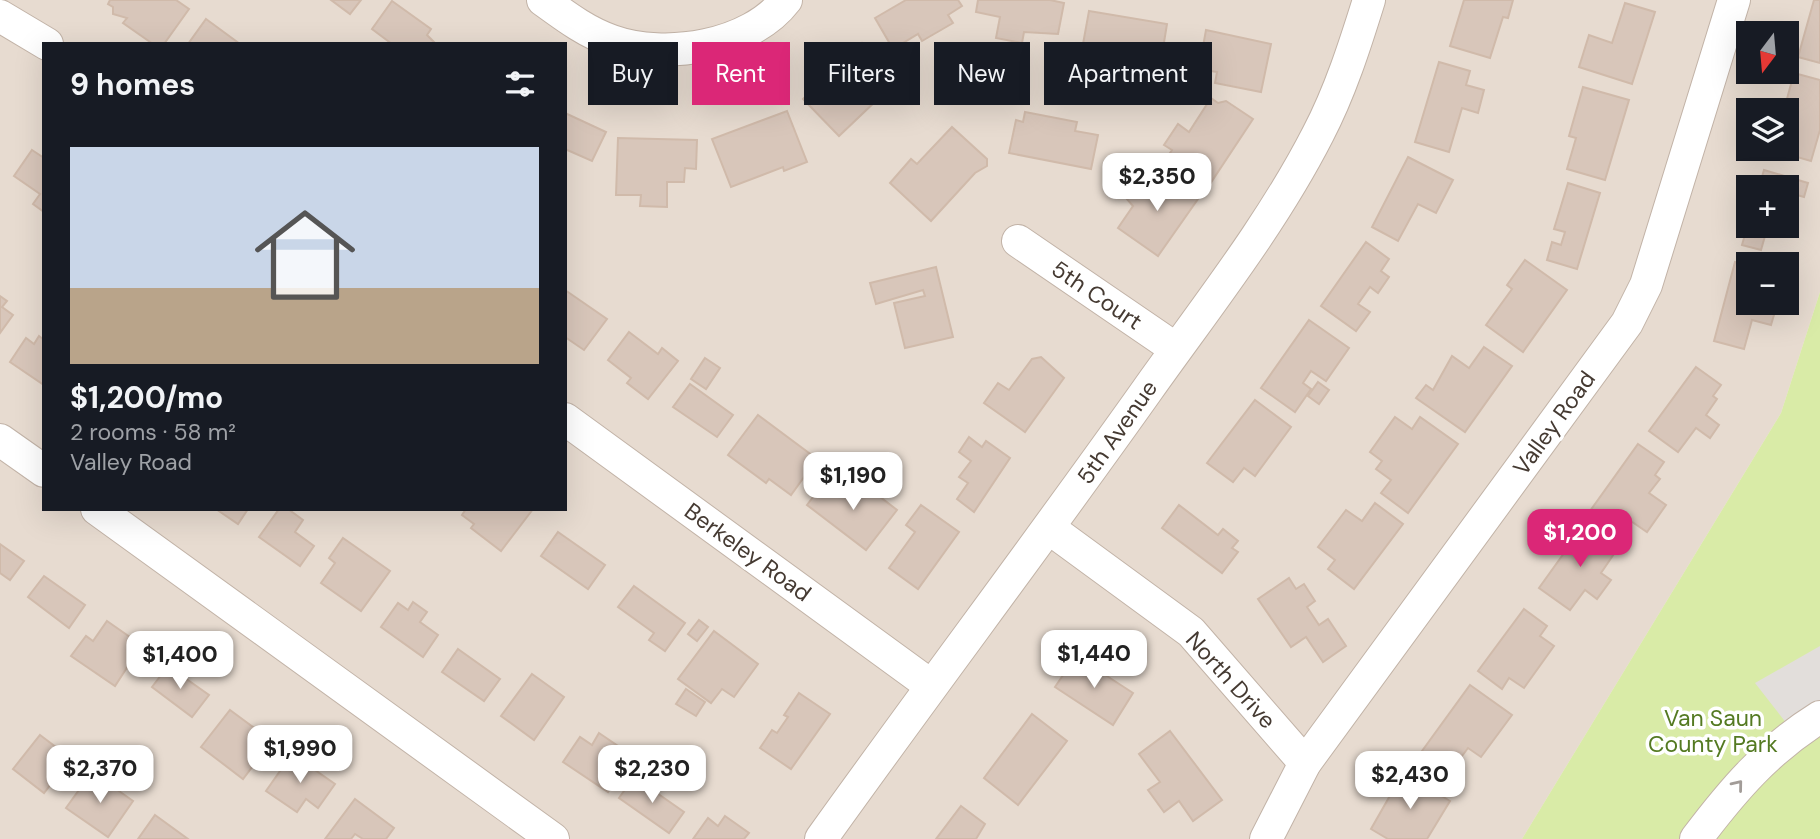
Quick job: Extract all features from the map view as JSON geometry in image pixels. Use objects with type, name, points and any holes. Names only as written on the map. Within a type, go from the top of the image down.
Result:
[{"type":"street","points":[[543,0],[581,28],[614,42],[645,49],[678,50],[713,44],[744,32],[786,0]]},
{"type":"street","name":"5th Avenue","points":[[821,839],[930,685],[1049,528],[1283,197],[1319,132],[1344,75],[1369,0]]},
{"type":"street","name":"Valley Road","points":[[1266,839],[1305,763],[1627,324],[1646,285],[1734,0]]},
{"type":"street","points":[[0,16],[44,42]]},
{"type":"street","name":"5th Court","points":[[1018,241],[1176,349]]},
{"type":"street","name":"Berkeley Road","points":[[567,420],[930,685]]},
{"type":"street","points":[[0,440],[42,470]]},
{"type":"street","points":[[100,511],[553,839]]},
{"type":"street","name":"North Drive","points":[[1049,528],[1191,632],[1305,763]]},
{"type":"street","points":[[1696,839],[1743,778],[1794,733],[1820,718]]},
{"type":"shaded area","points":[[0,0],[1820,0],[1820,292],[1781,413],[1522,839],[0,839]]},
{"type":"shaded area","points":[[1820,646],[1820,718],[1794,733],[1755,683]]},
{"type":"green space","name":"Van Saun County Park","points":[[1820,292],[1820,839],[1522,839],[1781,413]]},
{"type":"building","points":[[110,0],[176,0],[189,9],[165,42],[150,42],[123,23],[127,18],[113,14],[113,7],[108,4]]},
{"type":"building","points":[[331,0],[361,0],[350,14]]},
{"type":"building","points":[[906,0],[958,0],[962,6],[948,15],[953,23],[922,41],[918,34],[905,42],[889,42],[875,18]]},
{"type":"building","points":[[978,0],[1050,0],[1064,3],[1058,34],[1024,32],[1022,42],[996,38],[1000,17],[976,12]]},
{"type":"building","points":[[1464,0],[1513,0],[1508,18],[1503,17],[1490,58],[1450,46]]},
{"type":"building","points":[[1814,0],[1820,0],[1820,63],[1799,57]]},
{"type":"building","points":[[392,1],[431,29],[427,35],[434,42],[389,42],[372,29]]},
{"type":"building","points":[[1625,3],[1655,12],[1632,84],[1579,67],[1589,35],[1612,43]]},
{"type":"building","points":[[1089,11],[1167,24],[1164,42],[1083,42]]},
{"type":"building","points":[[206,19],[237,42],[189,42]]},
{"type":"building","points":[[1206,30],[1271,44],[1261,92],[1215,83],[1217,72],[1212,71],[1212,42],[1204,42]]},
{"type":"building","points":[[1439,62],[1470,71],[1466,85],[1484,90],[1478,113],[1462,108],[1449,152],[1415,142]]},
{"type":"building","points":[[1799,74],[1820,80],[1820,130],[1811,161],[1799,158],[1799,98],[1787,98],[1791,84],[1799,84]]},
{"type":"building","points":[[1583,87],[1629,100],[1605,180],[1567,169],[1576,138],[1569,136]]},
{"type":"building","points":[[1212,99],[1218,103],[1226,101],[1253,119],[1206,190],[1164,162],[1172,150],[1164,145],[1178,124],[1189,132],[1206,105],[1212,105]]},
{"type":"building","points":[[809,105],[872,105],[839,136]]},
{"type":"building","points":[[787,111],[807,162],[784,171],[783,167],[731,187],[712,139]]},
{"type":"building","points":[[1025,112],[1077,122],[1075,131],[1098,135],[1091,169],[1009,153],[1016,120],[1023,122]]},
{"type":"building","points":[[567,114],[606,132],[592,161],[567,150]]},
{"type":"building","points":[[952,127],[987,159],[987,166],[975,173],[931,221],[890,183],[911,159],[917,164]]},
{"type":"building","points":[[618,138],[697,140],[696,169],[685,168],[684,182],[667,182],[667,207],[640,206],[641,195],[616,195]]},
{"type":"building","points":[[32,150],[42,157],[42,211],[33,204],[40,194],[14,176]]},
{"type":"building","points":[[1408,157],[1453,180],[1436,213],[1418,204],[1398,241],[1372,227]]},
{"type":"building","points":[[1764,170],[1781,175],[1763,175]]},
{"type":"building","points":[[1158,172],[1198,199],[1158,256],[1118,228],[1133,206],[1126,198],[1136,184],[1147,188]]},
{"type":"building","points":[[1799,180],[1808,183],[1804,197],[1799,196]]},
{"type":"building","points":[[1568,183],[1600,193],[1577,269],[1547,260],[1552,242],[1561,245],[1565,232],[1554,229]]},
{"type":"building","points":[[1744,238],[1764,238],[1761,250],[1742,245]]},
{"type":"building","points":[[1366,242],[1389,259],[1381,271],[1389,277],[1378,293],[1370,287],[1358,304],[1370,312],[1356,331],[1321,306]]},
{"type":"building","points":[[1525,260],[1567,290],[1523,352],[1486,325],[1512,289],[1507,285]]},
{"type":"building","points":[[1735,262],[1736,315],[1774,315],[1771,325],[1752,320],[1744,349],[1714,341]]},
{"type":"building","points":[[936,267],[953,337],[905,348],[894,303],[925,296],[923,290],[876,304],[870,283]]},
{"type":"building","points":[[567,291],[607,319],[584,350],[567,338]]},
{"type":"building","points":[[0,296],[7,301],[2,307],[13,315],[0,333]]},
{"type":"building","points":[[1309,320],[1349,348],[1326,381],[1311,371],[1303,383],[1311,389],[1295,412],[1261,388]]},
{"type":"building","points":[[629,332],[658,354],[662,348],[678,361],[648,399],[627,383],[631,378],[608,360]]},
{"type":"building","points":[[39,336],[42,338],[42,384],[10,362],[26,338],[34,344]]},
{"type":"building","points":[[1484,347],[1512,366],[1465,432],[1416,398],[1426,385],[1433,390],[1452,356],[1469,368]]},
{"type":"building","points":[[1041,357],[1064,378],[1025,432],[984,403],[998,383],[1009,390],[1032,359]]},
{"type":"building","points":[[705,358],[720,368],[706,389],[691,379]]},
{"type":"building","points":[[1696,367],[1721,385],[1713,396],[1717,399],[1706,415],[1719,425],[1710,438],[1696,428],[1678,452],[1649,431]]},
{"type":"building","points":[[1318,382],[1329,390],[1319,404],[1308,396]]},
{"type":"building","points":[[690,384],[733,415],[717,437],[673,407]]},
{"type":"building","points":[[1255,400],[1291,427],[1255,476],[1244,468],[1233,482],[1207,463]]},
{"type":"building","points":[[758,415],[817,459],[791,495],[769,479],[766,483],[728,455]]},
{"type":"building","points":[[1395,417],[1412,429],[1420,417],[1458,444],[1408,513],[1381,493],[1391,480],[1376,469],[1382,461],[1370,452]]},
{"type":"building","points":[[969,437],[982,447],[986,441],[1010,458],[974,512],[957,499],[968,483],[959,477],[971,461],[959,452]]},
{"type":"building","points":[[1638,444],[1664,462],[1655,475],[1660,479],[1649,493],[1666,505],[1647,532],[1628,519],[1619,531],[1590,511]]},
{"type":"building","points":[[826,480],[846,496],[858,480],[897,510],[866,550],[807,505]]},
{"type":"building","points":[[1375,503],[1403,524],[1354,589],[1328,569],[1335,560],[1318,547],[1346,510],[1362,521]]},
{"type":"building","points":[[921,505],[959,532],[918,589],[889,568],[915,532],[906,525]]},
{"type":"building","points":[[1179,505],[1218,535],[1223,529],[1238,541],[1232,548],[1238,552],[1222,573],[1162,528]]},
{"type":"building","points":[[219,511],[247,511],[238,524]]},
{"type":"building","points":[[278,511],[291,511],[303,520],[295,532],[314,546],[300,566],[259,537]]},
{"type":"building","points":[[465,511],[531,511],[501,551],[471,528],[474,524],[462,515]]},
{"type":"building","points":[[1585,524],[1618,548],[1601,573],[1611,580],[1597,599],[1585,590],[1570,610],[1539,588]]},
{"type":"building","points":[[558,532],[605,565],[588,589],[541,556]]},
{"type":"building","points":[[343,538],[390,571],[361,611],[321,583],[335,563],[329,558]]},
{"type":"building","points":[[0,544],[24,561],[10,580],[0,573]]},
{"type":"building","points":[[44,576],[85,605],[69,628],[28,597]]},
{"type":"building","points":[[1289,578],[1296,589],[1304,584],[1315,601],[1307,607],[1319,625],[1328,619],[1346,646],[1323,662],[1306,637],[1291,647],[1258,599]]},
{"type":"building","points":[[634,586],[685,623],[665,651],[649,640],[654,633],[618,607]]},
{"type":"building","points":[[413,602],[427,612],[420,622],[438,635],[423,657],[381,627],[398,603],[408,610]]},
{"type":"building","points":[[1524,609],[1547,626],[1540,636],[1554,646],[1524,688],[1509,678],[1502,689],[1478,671]]},
{"type":"building","points":[[699,620],[708,627],[697,641],[688,634]]},
{"type":"building","points":[[107,621],[147,649],[133,669],[128,666],[115,686],[71,656],[86,636],[93,641]]},
{"type":"building","points":[[714,631],[758,664],[734,697],[722,689],[711,703],[678,679]]},
{"type":"building","points":[[458,649],[500,679],[484,701],[442,672]]},
{"type":"building","points":[[1076,656],[1133,693],[1113,725],[1055,687]]},
{"type":"building","points":[[168,666],[209,695],[192,717],[152,687]]},
{"type":"building","points":[[532,674],[564,697],[534,740],[501,716]]},
{"type":"building","points":[[1470,685],[1512,715],[1481,757],[1468,748],[1450,772],[1422,751]]},
{"type":"building","points":[[686,689],[705,702],[696,716],[676,704]]},
{"type":"building","points":[[799,693],[830,714],[791,769],[760,748],[772,730],[777,733],[788,717],[784,715]]},
{"type":"building","points":[[230,710],[272,741],[243,779],[201,747]]},
{"type":"building","points":[[1032,714],[1067,741],[1018,805],[984,778]]},
{"type":"building","points":[[1170,731],[1222,800],[1193,821],[1179,801],[1164,812],[1148,790],[1160,782],[1139,754]]},
{"type":"building","points":[[599,733],[621,748],[612,760],[624,768],[608,792],[563,762],[580,737],[592,745]]},
{"type":"building","points":[[40,735],[65,754],[55,766],[61,771],[44,793],[13,769]]},
{"type":"building","points":[[292,754],[335,784],[318,808],[306,799],[297,812],[266,791]]},
{"type":"building","points":[[92,772],[133,801],[108,837],[66,808]]},
{"type":"building","points":[[1403,773],[1450,801],[1427,839],[1388,839],[1371,829]]},
{"type":"building","points":[[634,777],[684,812],[669,833],[619,798]]},
{"type":"building","points":[[355,799],[394,828],[386,839],[363,839],[355,834],[351,839],[325,839]]},
{"type":"building","points":[[961,806],[985,824],[976,839],[936,839]]},
{"type":"building","points":[[155,815],[188,839],[138,839]]},
{"type":"building","points":[[725,816],[749,833],[744,839],[693,839],[708,818],[718,826]]}]
